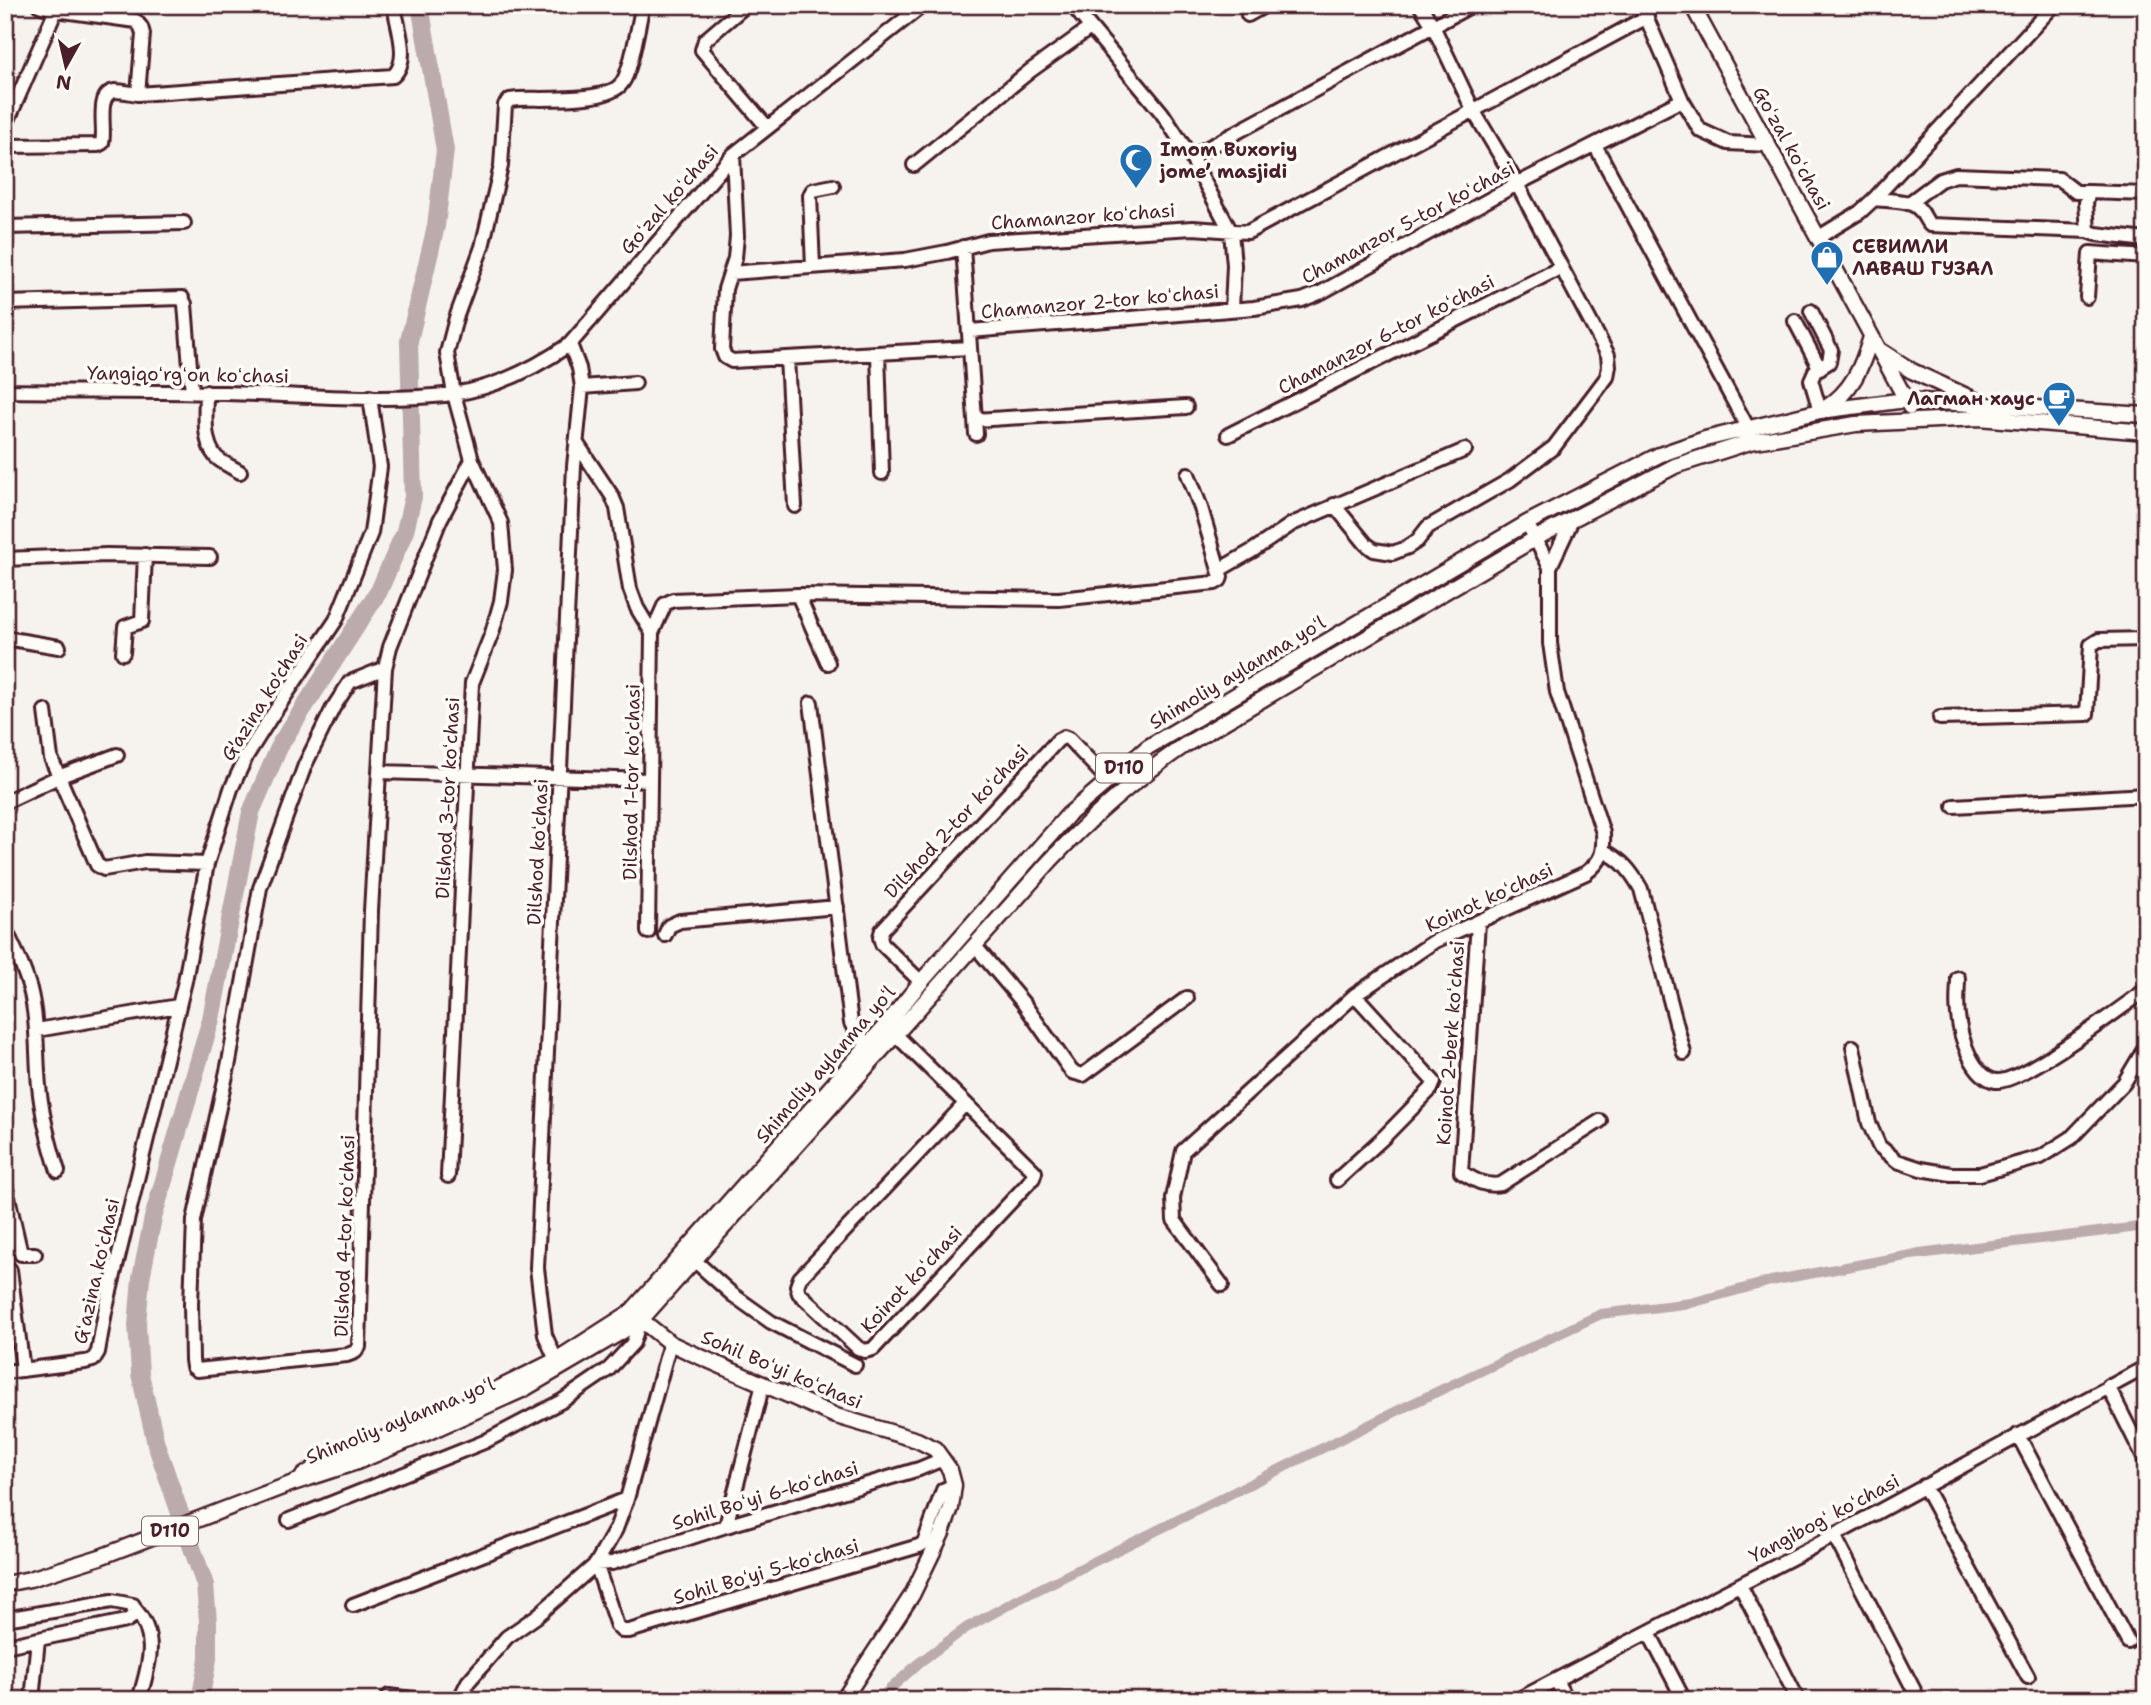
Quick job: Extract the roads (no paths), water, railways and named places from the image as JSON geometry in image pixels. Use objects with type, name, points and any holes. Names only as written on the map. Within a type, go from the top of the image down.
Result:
[{"type":"main road","name":"Goʻzal koʻchasi","points":[[1692,5],[1917,420]]},
{"type":"main road","points":[[1820,411],[1834,403],[1853,383],[1875,343],[1912,371],[1982,404]]},
{"type":"main road","name":"Shimoliy aylanma yoʻl","points":[[293,1483],[319,1465],[459,1408],[556,1360],[636,1316],[869,1044],[891,1030],[921,982],[1068,815],[1148,747],[1527,523],[1658,455],[1748,428],[1820,411],[1906,400],[2146,415]]},
{"type":"main road","name":"Shimoliy aylanma yoʻl","points":[[5,1587],[100,1557],[293,1483],[358,1462],[483,1409],[559,1370],[636,1316],[695,1261],[891,1030],[975,946],[1093,816],[1150,769],[1185,745],[1573,517],[1675,466],[1750,442],[1856,424],[1979,418],[2146,432]]},
{"type":"main road","points":[[1244,689],[1255,703]]},
{"type":"main road","name":"Sohil Boʻyi koʻchasi","points":[[636,1316],[670,1343],[836,1416],[917,1440],[935,1449],[943,1459]]},
{"type":"main road","points":[[843,1700],[912,1595],[942,1533],[951,1508],[954,1485],[943,1459]]},
{"type":"main road","points":[[5,1578],[30,1579]]},
{"type":"street","points":[[39,5],[56,10],[136,21],[143,34],[138,94]]},
{"type":"street","points":[[5,146],[102,143],[103,99],[114,91],[138,94],[393,76],[401,70],[403,59],[394,5]]},
{"type":"street","name":"Dilshod 3-tor koʻchasi","points":[[448,1176],[472,683],[492,633],[501,601],[505,570],[501,523],[472,460],[454,394],[447,353],[456,318],[482,247],[501,166],[505,105],[509,100],[598,96],[617,89],[626,76],[643,5]]},
{"type":"street","points":[[746,5],[705,40],[702,50],[767,127]]},
{"type":"street","name":"Goʻzal koʻchasi","points":[[438,395],[488,386],[517,376],[546,361],[570,344],[733,155],[923,5]]},
{"type":"street","points":[[1072,5],[1162,113],[1191,157],[1231,232],[1234,264],[1232,309]]},
{"type":"street","points":[[1081,16],[1094,5]]},
{"type":"street","points":[[1248,15],[1266,5]]},
{"type":"street","points":[[1334,505],[1366,544],[1383,553],[1393,553],[1408,547],[1417,541],[1428,527],[1510,480],[1554,447],[1607,377],[1609,366],[1608,355],[1517,184],[1474,110],[1420,5]]},
{"type":"street","points":[[1191,157],[1472,5]]},
{"type":"street","points":[[1819,237],[1860,212],[1874,199],[2054,5]]},
{"type":"street","points":[[5,127],[56,10]]},
{"type":"street","points":[[1644,11],[1682,100],[1700,130],[1728,143],[1768,145]]},
{"type":"street","name":"Chamanzor koʻchasi","points":[[730,273],[905,260],[988,241],[1193,228],[1248,232],[1474,110],[1644,11]]},
{"type":"street","points":[[914,165],[1030,71],[1090,28]]},
{"type":"street","name":"Chamanzor 5-tor koʻchasi","points":[[1232,309],[1282,305],[1322,292],[1517,184],[1682,100]]},
{"type":"street","points":[[1595,145],[1748,428]]},
{"type":"street","points":[[733,155],[737,236],[725,289],[722,349],[725,357],[732,361],[969,348]]},
{"type":"street","points":[[1909,203],[1940,180],[1956,175],[2059,179],[2076,192],[2146,194]]},
{"type":"street","points":[[813,267],[810,195],[813,190],[833,186]]},
{"type":"street","points":[[2087,297],[2092,232],[2086,203],[2089,192]]},
{"type":"street","points":[[1874,199],[1909,203],[1921,211],[1930,225],[2092,232],[2146,240]]},
{"type":"street","points":[[5,227],[184,223]]},
{"type":"street","points":[[963,247],[976,435]]},
{"type":"street","points":[[2090,253],[2146,257]]},
{"type":"street","name":"Chamanzor 6-tor koʻchasi","points":[[1228,435],[1560,268]]},
{"type":"street","points":[[5,303],[182,298],[185,304],[192,392]]},
{"type":"street","name":"Chamanzor 2-tor koʻchasi","points":[[970,331],[1232,309]]},
{"type":"street","points":[[1811,311],[1831,350],[1829,362],[1815,371],[1811,380],[1820,411]]},
{"type":"street","points":[[1795,321],[1820,369]]},
{"type":"street","name":"Dilshod koʻchasi","points":[[556,1360],[545,1335],[537,1268],[576,442],[582,387],[579,368],[570,344]]},
{"type":"street","points":[[878,353],[882,472]]},
{"type":"street","points":[[787,358],[795,506]]},
{"type":"street","points":[[582,387],[635,383]]},
{"type":"street","name":"Yangiqoʻrgʻon koʻchasi","points":[[5,391],[206,392],[370,397],[438,395]]},
{"type":"street","points":[[206,392],[207,433],[212,451],[218,459],[240,472]]},
{"type":"street","name":"G'azina ko'chasi","points":[[146,1144],[186,981],[207,864],[231,789],[247,755],[336,620],[371,533],[380,467],[370,397]]},
{"type":"street","points":[[975,420],[1186,407]]},
{"type":"street","points":[[576,442],[612,496],[630,589],[637,608],[652,633]]},
{"type":"street","points":[[1219,569],[1292,524],[1465,450]]},
{"type":"street","name":"Dilshod 4-tor koʻchasi","points":[[385,668],[350,682],[333,708],[305,765],[260,888],[229,1062],[194,1220],[191,1349],[193,1367],[197,1370],[347,1355],[359,1348],[371,911],[385,668],[390,647],[440,520],[472,460]]},
{"type":"street","points":[[652,633],[661,609],[673,600],[798,596],[1059,599],[1215,583],[1220,580],[1219,569],[1188,474]]},
{"type":"street","points":[[1573,517],[1550,567],[1550,643],[1557,692],[1603,833],[1604,850],[1630,870],[1641,889],[1684,1053]]},
{"type":"street","points":[[1527,523],[1550,567]]},
{"type":"street","points":[[123,653],[125,627],[142,621],[145,555]]},
{"type":"street","points":[[5,559],[145,555],[210,557]]},
{"type":"street","points":[[798,596],[828,663]]},
{"type":"street","name":"Dilshod 1-tor koʻchasi","points":[[648,932],[652,633]]},
{"type":"street","points":[[5,638],[59,646]]},
{"type":"street","points":[[1940,718],[2087,714],[2091,645],[2099,640],[2146,639]]},
{"type":"street","points":[[811,703],[851,1023],[857,1034],[869,1044]]},
{"type":"street","points":[[45,712],[48,746],[58,777],[97,865],[104,869],[145,862],[207,864]]},
{"type":"street","name":"Dilshod 2-tor koʻchasi","points":[[921,982],[882,944],[880,937],[883,930],[1011,789],[1064,737],[1109,781]]},
{"type":"street","points":[[5,802],[58,777],[117,755]]},
{"type":"street","points":[[379,772],[649,780]]},
{"type":"street","points":[[1954,806],[2146,795]]},
{"type":"street","name":"Koinot koʻchasi","points":[[1222,1285],[1174,1220],[1173,1198],[1183,1151],[1355,995],[1435,941],[1586,873],[1599,863],[1604,850]]},
{"type":"street","points":[[665,934],[669,926],[680,921],[836,907]]},
{"type":"street","name":"Koinot 2-berk koʻchasi","points":[[1478,923],[1461,1172],[1491,1186],[1501,1184],[1600,1121]]},
{"type":"street","points":[[5,929],[23,965],[30,991],[37,1030],[43,1113],[58,1171]]},
{"type":"street","points":[[975,946],[1024,1004],[1072,1072],[1079,1076],[1186,998]]},
{"type":"street","points":[[1958,978],[1957,1013],[1960,1030],[1976,1068],[1984,1078],[1998,1081],[2045,1059],[2146,990]]},
{"type":"street","points":[[1337,1180],[1384,1137],[1431,1089],[1434,1082],[1355,995]]},
{"type":"street","points":[[37,1030],[178,1006]]},
{"type":"street","name":"Koinot koʻchasi","points":[[891,1030],[1035,1172],[1033,1178],[873,1349],[865,1351],[858,1348],[799,1293],[797,1286],[800,1278],[965,1104]]},
{"type":"street","points":[[1853,1047],[1869,1123],[1879,1146],[1897,1161],[1921,1169],[1951,1174],[1980,1174],[2041,1157],[2071,1138],[2124,1083],[2146,1046]]},
{"type":"street","name":"Gʻazina koʻchasi","points":[[5,1372],[93,1360],[98,1352],[105,1312],[146,1144]]},
{"type":"street","points":[[5,1184],[21,1254],[35,1254]]},
{"type":"street","points":[[695,1261],[733,1295],[771,1322],[855,1365]]},
{"type":"street","points":[[10,1270],[23,1370]]},
{"type":"street","points":[[289,1520],[484,1441],[562,1401],[609,1369],[633,1343],[636,1316]]},
{"type":"street","points":[[459,1700],[468,1682],[508,1637],[537,1616],[596,1564],[616,1529],[670,1343]]},
{"type":"street","name":"Yangibogʻ koʻchasi","points":[[1517,1700],[1740,1585],[2146,1367]]},
{"type":"street","points":[[726,1526],[763,1384]]},
{"type":"street","points":[[2108,1386],[2146,1462]]},
{"type":"street","points":[[2018,1435],[2128,1642]]},
{"type":"street","name":"Sohil Boʻyi 6-koʻchasi","points":[[596,1564],[611,1563],[919,1469],[943,1459]]},
{"type":"street","name":"Sohil Boʻyi 5-koʻchasi","points":[[596,1564],[617,1626],[621,1631],[629,1631],[922,1545],[943,1490],[954,1485]]},
{"type":"street","points":[[1924,1486],[2028,1677]]},
{"type":"street","points":[[353,1605],[626,1499]]},
{"type":"street","points":[[1834,1535],[1919,1700]]},
{"type":"street","points":[[1740,1585],[1798,1700]]},
{"type":"street","points":[[5,1619],[112,1601],[133,1605],[145,1621],[150,1641],[150,1657],[139,1700]]},
{"type":"street","points":[[5,1646],[126,1621],[132,1617],[135,1609]]},
{"type":"street","points":[[1649,1633],[1684,1700]]},
{"type":"street","points":[[32,1700],[38,1639]]},
{"type":"street","points":[[1556,1680],[1566,1700]]},
{"type":"street","points":[[390,1696],[423,1700]]},
{"type":"waterway","points":[[200,1700],[208,1659],[205,1585],[156,1444],[140,1374],[137,1325],[141,1278],[153,1218],[211,1019],[251,812],[281,743],[379,591],[405,531],[413,497],[409,341],[436,226],[445,150],[420,5]]},
{"type":"waterway","points":[[878,1700],[920,1662],[966,1628],[1019,1599],[1405,1407],[1601,1314],[1691,1303],[1771,1281],[1911,1255],[2146,1226]]},
{"type":"place","name":"Imom Buxoriy jome’ masjidi","points":[[1136,190]]},
{"type":"place","name":"СЕВИМЛИ ЛАВАШ ГУЗАЛ","points":[[1827,287]]},
{"type":"place","name":"Лагман хаус","points":[[2059,428]]}]
